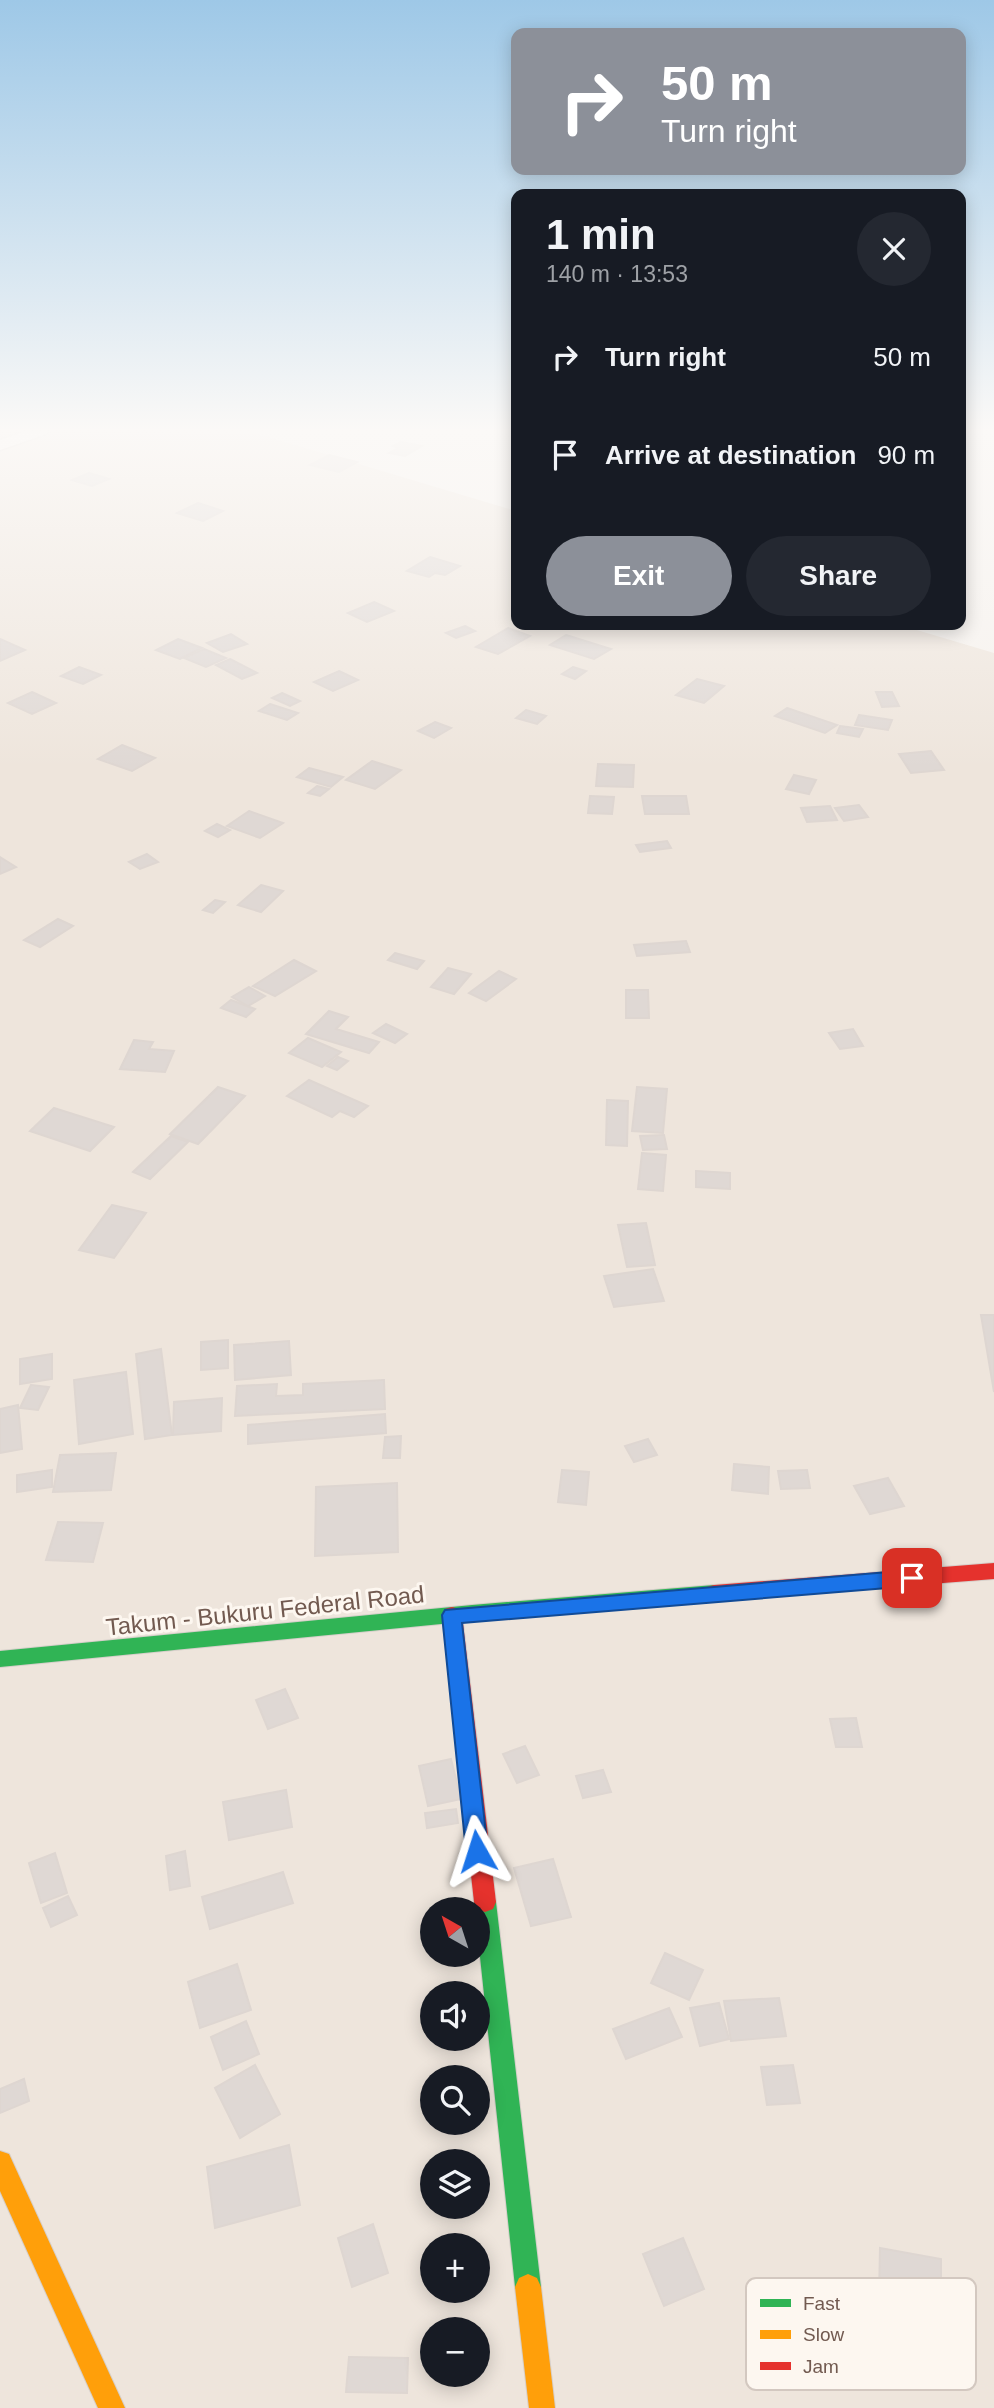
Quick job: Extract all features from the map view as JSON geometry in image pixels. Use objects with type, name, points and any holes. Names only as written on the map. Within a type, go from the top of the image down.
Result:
[{"type":"main road","name":"Takum - Bukuru Federal Road","points":[[0,1659],[452,1615],[994,1571]]},
{"type":"main road","points":[[452,1615],[542,2408]]},
{"type":"main road","points":[[0,2163],[112,2408]]},
{"type":"shaded area","points":[[0,543],[511,543],[511,630],[917,630],[994,653],[994,2408],[0,2408]]},
{"type":"building","points":[[430,557],[460,566],[445,575],[435,573],[429,577],[407,571]]},
{"type":"building","points":[[374,602],[394,611],[367,622],[348,613]]},
{"type":"building","points":[[465,626],[475,631],[456,638],[446,633]]},
{"type":"building","points":[[508,628],[530,636],[498,654],[476,647]]},
{"type":"building","points":[[231,634],[247,644],[223,652],[207,643]]},
{"type":"building","points":[[566,635],[611,649],[594,659],[550,645]]},
{"type":"building","points":[[0,639],[25,650],[0,661]]},
{"type":"building","points":[[178,639],[202,648],[180,659],[156,650]]},
{"type":"building","points":[[204,649],[226,658],[206,667],[184,658]]},
{"type":"building","points":[[230,659],[257,673],[242,679],[216,665]]},
{"type":"building","points":[[79,667],[101,675],[83,684],[61,676]]},
{"type":"building","points":[[573,667],[586,671],[575,679],[562,674]]},
{"type":"building","points":[[339,671],[358,680],[333,691],[314,682]]},
{"type":"building","points":[[697,679],[724,686],[704,703],[676,695]]},
{"type":"building","points":[[32,692],[56,703],[32,714],[8,703]]},
{"type":"building","points":[[876,692],[892,692],[899,706],[882,707]]},
{"type":"building","points":[[282,693],[300,701],[290,706],[272,698]]},
{"type":"building","points":[[270,704],[298,713],[287,720],[259,711]]},
{"type":"building","points":[[787,708],[837,725],[825,733],[775,716]]},
{"type":"building","points":[[526,710],[546,716],[537,724],[516,718]]},
{"type":"building","points":[[859,715],[892,720],[888,730],[855,725]]},
{"type":"building","points":[[435,722],[451,728],[434,738],[418,731]]},
{"type":"building","points":[[840,726],[863,729],[859,737],[837,733]]},
{"type":"building","points":[[122,745],[155,758],[132,771],[98,759]]},
{"type":"building","points":[[931,751],[944,770],[911,773],[899,754]]},
{"type":"building","points":[[372,761],[401,770],[375,789],[346,780]]},
{"type":"building","points":[[598,764],[634,765],[633,787],[596,786]]},
{"type":"building","points":[[309,768],[343,777],[331,787],[297,777]]},
{"type":"building","points":[[794,775],[816,780],[809,794],[786,789]]},
{"type":"building","points":[[317,786],[329,789],[320,796],[308,793]]},
{"type":"building","points":[[590,796],[614,797],[612,814],[588,813]]},
{"type":"building","points":[[642,796],[686,796],[689,814],[645,814]]},
{"type":"building","points":[[859,805],[868,817],[844,821],[835,808]]},
{"type":"building","points":[[830,806],[837,820],[807,822],[801,808]]},
{"type":"building","points":[[249,811],[283,823],[260,838],[227,826]]},
{"type":"building","points":[[217,824],[230,830],[218,837],[205,831]]},
{"type":"building","points":[[667,841],[671,848],[640,852],[636,845]]},
{"type":"building","points":[[147,854],[158,862],[140,869],[129,862]]},
{"type":"building","points":[[0,857],[16,867],[0,874]]},
{"type":"building","points":[[261,885],[283,891],[261,912],[238,905]]},
{"type":"building","points":[[215,900],[225,902],[213,913],[203,910]]},
{"type":"building","points":[[58,919],[73,926],[40,947],[24,940]]},
{"type":"building","points":[[686,941],[690,952],[637,956],[634,945]]},
{"type":"building","points":[[395,953],[424,961],[417,969],[388,960]]},
{"type":"building","points":[[294,960],[316,971],[275,996],[253,986]]},
{"type":"building","points":[[448,968],[471,974],[454,994],[431,987]]},
{"type":"building","points":[[499,971],[516,979],[486,1001],[469,993]]},
{"type":"building","points":[[249,987],[265,996],[248,1006],[232,997]]},
{"type":"building","points":[[626,990],[648,990],[649,1018],[626,1018]]},
{"type":"building","points":[[231,1000],[255,1009],[246,1017],[221,1008]]},
{"type":"building","points":[[329,1011],[348,1017],[336,1029],[379,1042],[369,1053],[306,1034]]},
{"type":"building","points":[[386,1024],[407,1034],[395,1043],[373,1033]]},
{"type":"building","points":[[853,1029],[863,1046],[840,1049],[829,1033]]},
{"type":"building","points":[[308,1038],[341,1052],[322,1067],[289,1053]]},
{"type":"building","points":[[134,1040],[153,1042],[149,1049],[174,1051],[165,1072],[120,1069]]},
{"type":"building","points":[[338,1057],[348,1061],[337,1070],[327,1066]]},
{"type":"building","points":[[309,1080],[368,1106],[354,1117],[340,1111],[332,1117],[287,1096]]},
{"type":"building","points":[[218,1087],[245,1096],[198,1144],[170,1134]]},
{"type":"building","points":[[637,1087],[667,1089],[663,1133],[632,1131]]},
{"type":"building","points":[[607,1100],[628,1101],[627,1146],[606,1145]]},
{"type":"building","points":[[54,1108],[114,1127],[90,1151],[30,1131]]},
{"type":"building","points":[[664,1135],[667,1149],[643,1150],[640,1136]]},
{"type":"building","points":[[171,1136],[188,1142],[150,1179],[133,1172]]},
{"type":"building","points":[[642,1153],[666,1155],[663,1191],[638,1189]]},
{"type":"building","points":[[696,1171],[730,1173],[730,1189],[696,1187]]},
{"type":"building","points":[[112,1205],[146,1213],[114,1258],[79,1250]]},
{"type":"building","points":[[646,1223],[655,1265],[627,1267],[618,1225]]},
{"type":"building","points":[[653,1269],[664,1301],[614,1307],[604,1276]]},
{"type":"building","points":[[981,1315],[994,1315],[994,1392]]},
{"type":"building","points":[[228,1340],[228,1368],[201,1370],[201,1342]]},
{"type":"building","points":[[289,1341],[291,1375],[235,1380],[234,1345]]},
{"type":"building","points":[[161,1349],[172,1435],[145,1439],[136,1354]]},
{"type":"building","points":[[52,1354],[52,1379],[20,1384],[20,1359]]},
{"type":"building","points":[[126,1372],[133,1434],[79,1444],[74,1380]]},
{"type":"building","points":[[384,1380],[385,1409],[235,1416],[237,1386],[277,1384],[276,1396],[303,1395],[303,1384]]},
{"type":"building","points":[[31,1385],[49,1387],[38,1410],[20,1408]]},
{"type":"building","points":[[222,1398],[221,1431],[173,1435],[174,1402]]},
{"type":"building","points":[[18,1405],[22,1449],[0,1453],[0,1409]]},
{"type":"building","points":[[385,1414],[386,1433],[248,1444],[248,1425]]},
{"type":"building","points":[[401,1436],[400,1458],[383,1458],[385,1437]]},
{"type":"building","points":[[648,1439],[657,1455],[634,1462],[625,1446]]},
{"type":"building","points":[[116,1453],[111,1490],[53,1492],[60,1455]]},
{"type":"building","points":[[734,1464],[769,1467],[768,1494],[732,1490]]},
{"type":"building","points":[[52,1470],[52,1487],[17,1492],[17,1475]]},
{"type":"building","points":[[562,1470],[589,1472],[586,1505],[558,1502]]},
{"type":"building","points":[[807,1470],[810,1488],[781,1489],[778,1471]]},
{"type":"building","points":[[888,1478],[904,1506],[870,1514],[854,1486]]},
{"type":"building","points":[[397,1483],[398,1552],[315,1556],[316,1487]]},
{"type":"building","points":[[58,1522],[103,1523],[93,1562],[46,1560]]},
{"type":"building","points":[[285,1689],[298,1718],[268,1729],[256,1700]]},
{"type":"building","points":[[856,1718],[862,1747],[836,1747],[830,1719]]},
{"type":"building","points":[[525,1746],[539,1775],[517,1783],[503,1754]]},
{"type":"building","points":[[451,1759],[461,1799],[428,1806],[419,1766]]},
{"type":"building","points":[[603,1770],[611,1792],[583,1798],[576,1776]]},
{"type":"building","points":[[286,1790],[292,1827],[229,1840],[223,1802]]},
{"type":"building","points":[[456,1809],[458,1823],[427,1828],[425,1813]]},
{"type":"building","points":[[185,1851],[190,1886],[170,1890],[166,1856]]},
{"type":"building","points":[[55,1853],[67,1893],[41,1903],[29,1863]]},
{"type":"building","points":[[553,1859],[571,1917],[531,1926],[514,1868]]},
{"type":"building","points":[[283,1872],[293,1903],[210,1929],[202,1897]]},
{"type":"building","points":[[68,1896],[77,1915],[51,1927],[43,1908]]},
{"type":"building","points":[[665,1953],[703,1970],[689,2000],[651,1983]]},
{"type":"building","points":[[237,1964],[251,2010],[200,2028],[188,1982]]},
{"type":"building","points":[[779,1998],[786,2036],[731,2041],[724,2001]]},
{"type":"building","points":[[719,2003],[729,2039],[700,2046],[690,2008]]},
{"type":"building","points":[[669,2008],[682,2037],[626,2059],[613,2029]]},
{"type":"building","points":[[246,2021],[259,2054],[223,2070],[211,2037]]},
{"type":"building","points":[[255,2065],[280,2114],[240,2138],[215,2088]]},
{"type":"building","points":[[793,2065],[800,2103],[767,2105],[761,2067]]},
{"type":"building","points":[[24,2079],[29,2101],[0,2113],[0,2089]]},
{"type":"building","points":[[289,2145],[300,2205],[215,2228],[207,2167]]},
{"type":"building","points":[[373,2224],[388,2273],[352,2287],[338,2238]]},
{"type":"building","points":[[683,2238],[704,2289],[664,2306],[643,2254]]},
{"type":"building","points":[[880,2248],[941,2259],[941,2278],[879,2278]]},
{"type":"building","points":[[349,2357],[408,2358],[407,2393],[346,2392]]},
{"type":"traffic: fast","points":[[0,1659],[472,1613],[714,1593]]},
{"type":"traffic: fast","points":[[490,1947],[528,2287]]},
{"type":"traffic: slow","points":[[0,2163],[112,2408]]},
{"type":"traffic: slow","points":[[528,2287],[542,2408]]},
{"type":"traffic: jam","points":[[714,1593],[994,1571]]},
{"type":"traffic: jam","points":[[452,1615],[484,1897]]},
{"type":"route","points":[[477,1851],[452,1615],[912,1578]]}]
